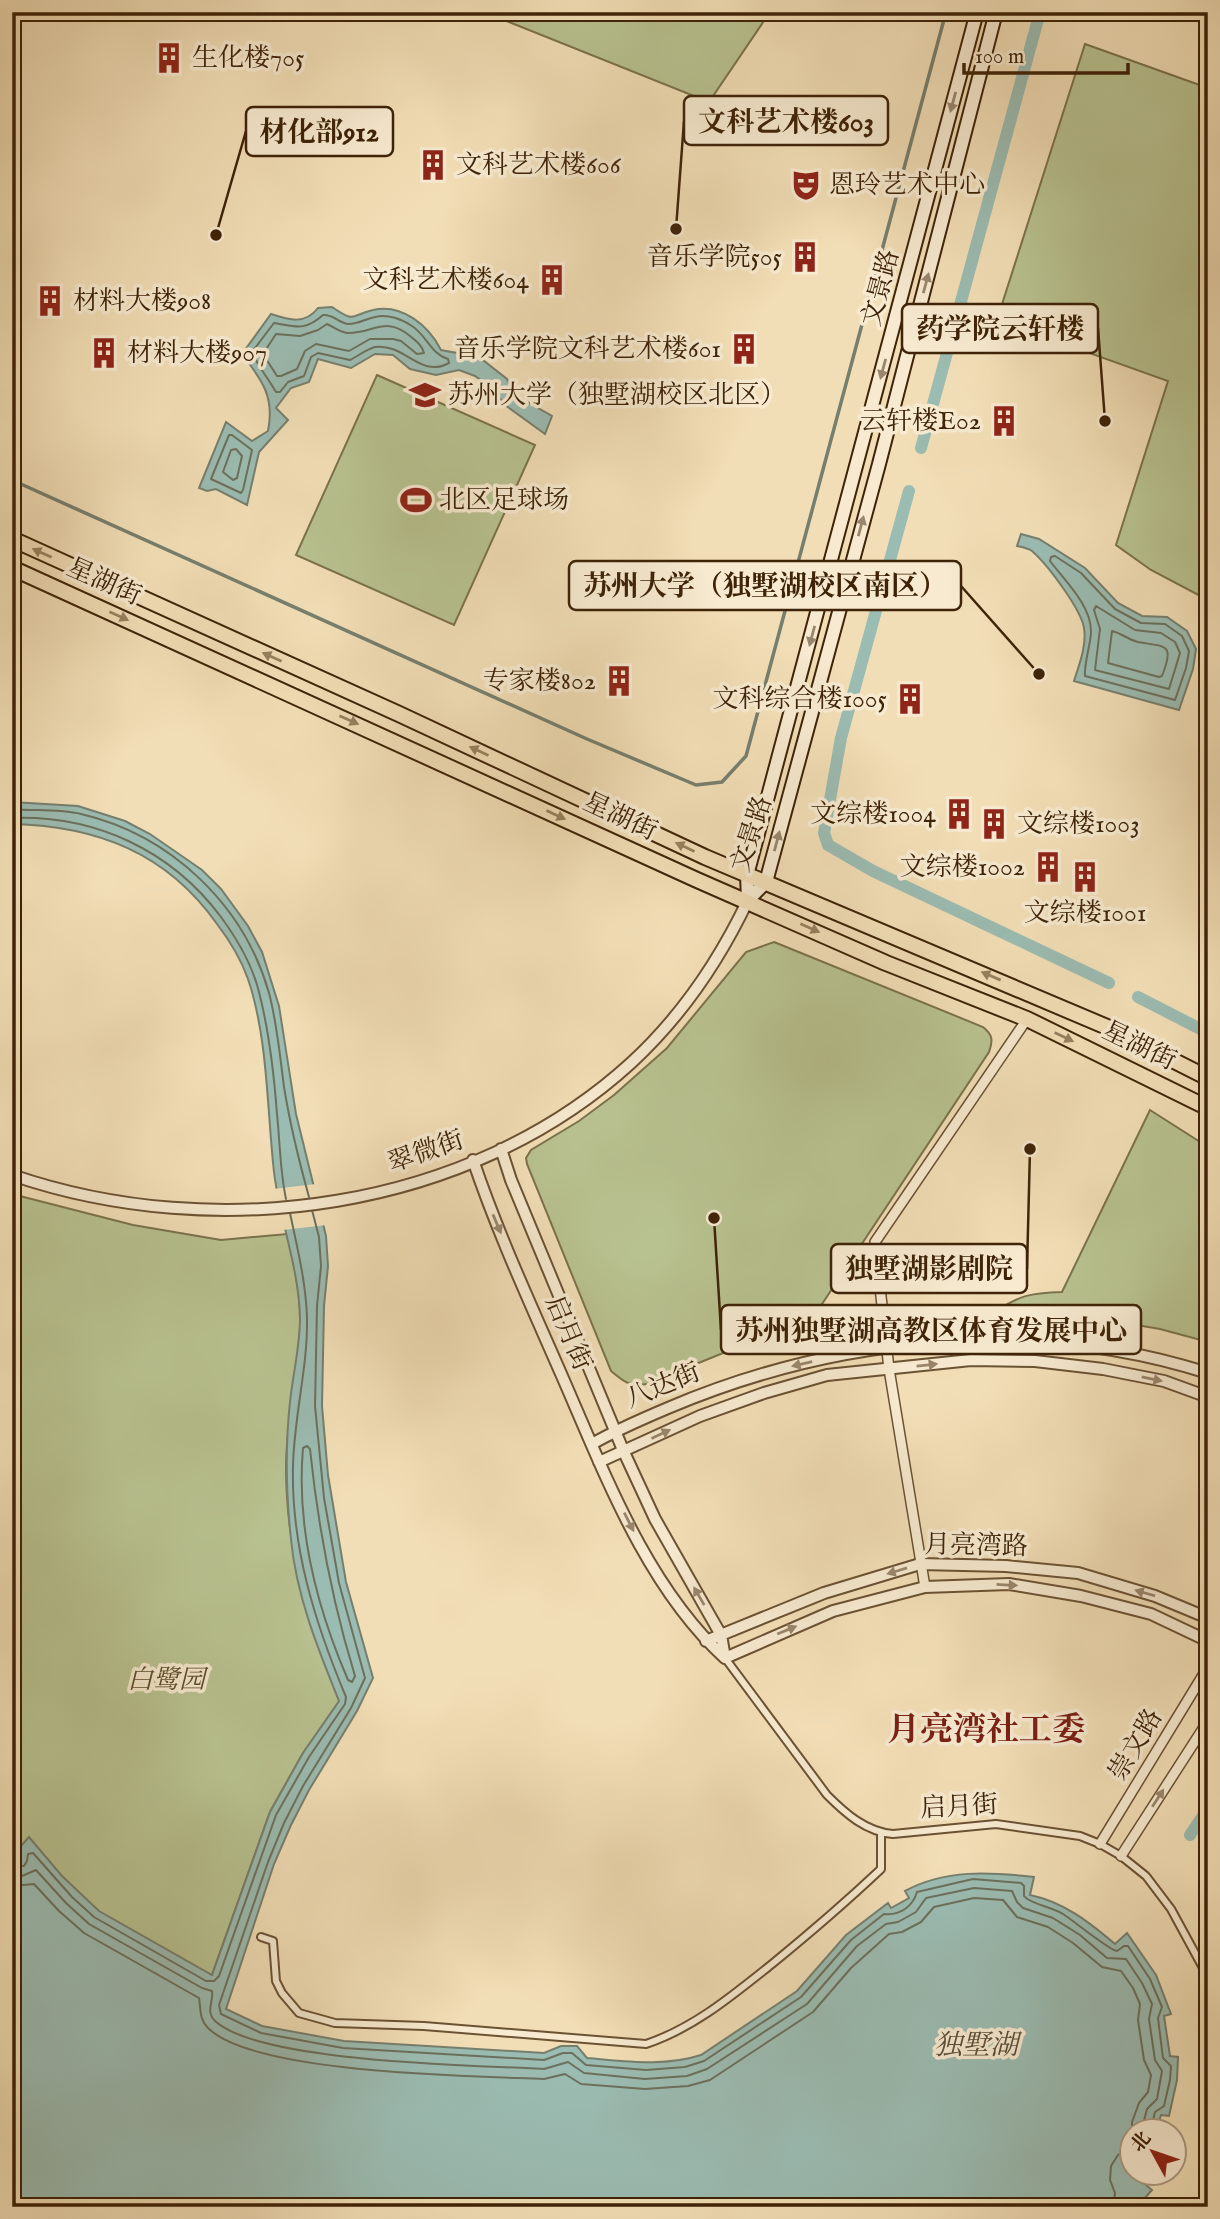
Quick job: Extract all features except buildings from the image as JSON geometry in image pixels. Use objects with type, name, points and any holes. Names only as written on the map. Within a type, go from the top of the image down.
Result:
[{"type":"main road","name":"文景路","points":[[748,900],[747,875],[977,12]]},
{"type":"main road","name":"文景路","points":[[748,900],[766,882],[879,464],[996,12]]},
{"type":"main road","name":"星湖街","points":[[12,539],[400,714],[747,875],[1107,1027],[1208,1078]]},
{"type":"main road","name":"星湖街","points":[[12,568],[685,874],[887,962],[1027,1019],[1208,1108]]},
{"type":"street","name":"翠微街","points":[[12,1175],[66,1191],[144,1205],[210,1210],[276,1208],[329,1202],[406,1185],[473,1160],[501,1149],[579,1105],[647,1047],[677,1014],[704,978],[748,900]]},
{"type":"street","points":[[925,1587],[888,1369],[875,1242],[1027,1019]]},
{"type":"street","name":"启月街","points":[[501,1149],[516,1193],[623,1450],[655,1519],[721,1635],[725,1658]]},
{"type":"street","name":"启月街","points":[[473,1160],[599,1462],[665,1586],[706,1641],[725,1658],[827,1795],[846,1813],[881,1833],[893,1835],[996,1824],[1080,1836],[1100,1844],[1121,1856],[1146,1876],[1171,1909],[1208,1977]]},
{"type":"street","name":"八达街","points":[[592,1444],[615,1430],[695,1396],[760,1374],[886,1347],[974,1341],[1034,1341],[1109,1349],[1172,1362],[1208,1373]]},
{"type":"street","name":"八达街","points":[[599,1462],[701,1416],[764,1393],[827,1376],[971,1360],[1035,1362],[1103,1369],[1164,1381],[1208,1397]]},
{"type":"street","name":"月亮湾路","points":[[706,1641],[824,1593],[920,1564],[1006,1566],[1078,1573],[1156,1596],[1208,1618]]},
{"type":"street","name":"月亮湾路","points":[[725,1658],[833,1611],[925,1587],[1009,1584],[1081,1596],[1151,1614],[1208,1641]]},
{"type":"street","name":"崇文路","points":[[1100,1844],[1208,1667]]},
{"type":"street","name":"崇文路","points":[[1121,1856],[1208,1721]]},
{"type":"street","points":[[261,1937],[273,1941],[276,1981],[282,1993],[299,2013],[335,2022],[424,2026],[646,2044],[671,2036],[729,1999],[827,1919],[881,1869],[881,1833]]},
{"type":"street","points":[[1202,2207],[1208,2198]]},
{"type":"green space","points":[[484,12],[770,12],[709,102]]},
{"type":"green space","points":[[1085,44],[1208,88],[1208,600],[1151,570],[1116,545],[1168,381],[997,320]]},
{"type":"green space","name":"北区足球场","points":[[377,375],[535,445],[454,625],[296,555]]},
{"type":"green space","points":[[774,942],[983,1027],[991,1038],[989,1052],[822,1304],[802,1321],[647,1384],[632,1384],[611,1371],[526,1158],[531,1150],[579,1121],[614,1095],[667,1048],[746,952]]},
{"type":"green space","points":[[1150,1110],[1208,1147],[1208,1342],[1160,1329],[1095,1318],[993,1313],[1026,1296],[1062,1292]]},
{"type":"green space","name":"白鹭园","points":[[12,1194],[133,1225],[221,1240],[287,1234],[300,1307],[300,1337],[286,1467],[290,1528],[309,1615],[340,1701],[303,1753],[270,1812],[212,1975],[12,1935]]},
{"type":"water","points":[[332,307],[350,317],[384,309],[404,313],[422,325],[441,350],[479,357],[507,379],[517,396],[552,416],[545,434],[505,405],[494,390],[475,376],[459,370],[436,375],[410,369],[393,355],[375,354],[351,368],[318,359],[309,382],[291,388],[276,408],[288,420],[259,452],[247,505],[216,489],[207,491],[199,488],[226,422],[252,441],[268,431],[270,408],[265,390],[242,354],[271,314],[296,320],[308,317],[318,308]]},
{"type":"water","points":[[1021,534],[1039,539],[1085,568],[1118,603],[1142,616],[1167,617],[1187,631],[1196,649],[1193,669],[1179,710],[1074,681],[1084,641],[1082,620],[1046,566],[1032,551],[1017,546]]},
{"type":"water","name":"独墅湖","points":[[12,802],[78,806],[125,821],[150,834],[202,870],[221,889],[248,926],[262,952],[279,1006],[296,1114],[326,1236],[328,1266],[324,1306],[322,1406],[328,1475],[346,1582],[373,1678],[357,1711],[291,1825],[274,1864],[226,2009],[262,2026],[344,2041],[544,2053],[561,2046],[577,2046],[587,2058],[644,2062],[687,2059],[701,2055],[797,1991],[846,1935],[888,1903],[891,1908],[909,1898],[905,1891],[936,1879],[968,1874],[1034,1877],[1030,1895],[1065,1908],[1115,1944],[1127,1933],[1156,1975],[1171,2014],[1164,2016],[1170,2056],[1178,2057],[1177,2080],[1169,2116],[1118,2118],[1118,2188],[1152,2190],[1137,2207],[12,2207],[12,1859],[21,1859],[21,1846],[29,1837],[62,1876],[99,1911],[212,1975],[270,1812],[303,1753],[339,1701],[303,1601],[291,1539],[287,1436],[299,1339],[299,1299],[277,1191],[260,1025],[248,979],[231,944],[197,899],[153,862],[128,848],[73,830],[12,824]]},
{"type":"pier","points":[[316,1184],[327,1225],[283,1230],[273,1189]]},
{"type":"waterway","points":[[12,480],[587,739],[696,785],[722,782],[746,756],[946,12]]},
{"type":"waterway","points":[[921,448],[1040,12]]},
{"type":"waterway","points":[[909,491],[841,738],[824,833],[828,845],[873,871],[1109,983]]},
{"type":"waterway","points":[[1138,997],[1208,1033]]},
{"type":"waterway","points":[[1190,1835],[1208,1808]]},
{"type":"place","name":"生化楼705","points":[[169,58]]},
{"type":"place","name":"文科艺术楼606","points":[[433,165]]},
{"type":"place","name":"恩玲艺术中心","points":[[806,185]]},
{"type":"place","name":"文科艺术楼603","points":[[676,229]]},
{"type":"place","name":"材化部912","points":[[216,235]]},
{"type":"place","name":"音乐学院505","points":[[805,257]]},
{"type":"place","name":"文科艺术楼604","points":[[552,280]]},
{"type":"place","name":"材料大楼908","points":[[50,301]]},
{"type":"place","name":"音乐学院文科艺术楼601","points":[[744,349]]},
{"type":"place","name":"材料大楼907","points":[[104,353]]},
{"type":"place","name":"苏州大学（独墅湖校区北区）","points":[[425,395]]},
{"type":"place","name":"云轩楼E02","points":[[1004,421]]},
{"type":"place","name":"药学院云轩楼","points":[[1105,421]]},
{"type":"place","name":"北区足球场","points":[[416,500]]},
{"type":"place","name":"苏州大学（独墅湖校区南区）","points":[[1039,674]]},
{"type":"place","name":"专家楼802","points":[[619,681]]},
{"type":"place","name":"文科综合楼1005","points":[[910,699]]},
{"type":"place","name":"文综楼1004","points":[[959,814]]},
{"type":"place","name":"文综楼1003","points":[[994,824]]},
{"type":"place","name":"文综楼1002","points":[[1048,867]]},
{"type":"place","name":"文综楼1001","points":[[1085,877]]},
{"type":"place","name":"独墅湖影剧院","points":[[1030,1149]]},
{"type":"place","name":"苏州独墅湖高教区体育发展中心","points":[[714,1218]]},
{"type":"district","name":"月亮湾社工委","points":[[986,1731]]}]
